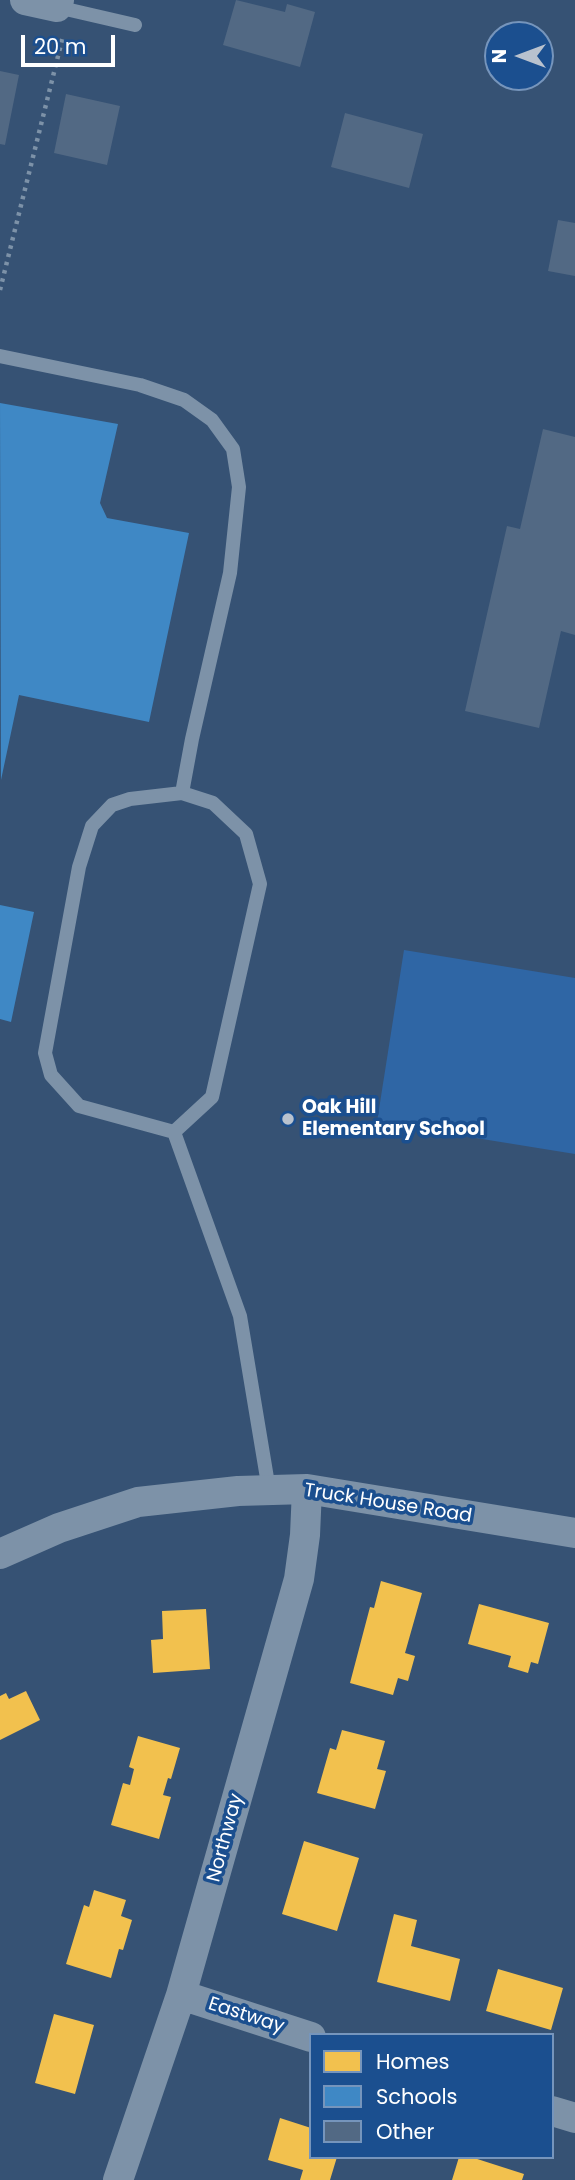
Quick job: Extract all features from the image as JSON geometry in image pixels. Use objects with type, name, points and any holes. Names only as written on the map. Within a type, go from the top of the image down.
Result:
[{"type":"street","points":[[25,0],[62,6]]},
{"type":"street","name":"Truck House Road","points":[[0,1554],[59,1528],[138,1502],[269,1490],[307,1489],[575,1533]]},
{"type":"street","name":"Northway","points":[[118,2180],[181,1995],[299,1579],[307,1489]]},
{"type":"street","name":"Eastway","points":[[181,1995],[309,2036]]},
{"type":"street","points":[[554,2112],[575,2118]]},
{"type":"lane","points":[[62,6],[135,25]]},
{"type":"lane","points":[[0,356],[140,385],[184,400],[212,420],[233,449],[239,487],[230,573],[182,793]]},
{"type":"lane","points":[[182,793],[213,803],[246,834],[260,884],[212,1097],[174,1132],[79,1106],[51,1075],[45,1054],[79,867],[92,826],[112,805],[130,799],[182,793]]},
{"type":"lane","points":[[174,1132],[240,1316],[269,1490]]},
{"type":"path","points":[[0,290],[62,6]]},
{"type":"shaded area","points":[[404,950],[575,978],[575,1154],[377,1122]]},
{"type":"building: Homes","points":[[381,1581],[422,1593],[405,1653],[415,1656],[408,1681],[398,1678],[393,1695],[350,1683],[370,1607],[374,1608]]},
{"type":"building: Homes","points":[[479,1604],[549,1623],[538,1664],[531,1662],[528,1673],[508,1667],[511,1656],[468,1644]]},
{"type":"building: Homes","points":[[206,1609],[210,1669],[153,1673],[151,1640],[163,1639],[162,1611]]},
{"type":"building: Homes","points":[[26,1691],[40,1720],[0,1740],[0,1696],[6,1693],[9,1699]]},
{"type":"building: Homes","points":[[342,1730],[385,1741],[377,1769],[386,1771],[375,1809],[317,1793],[330,1748],[336,1750]]},
{"type":"building: Homes","points":[[138,1736],[180,1748],[163,1795],[171,1797],[159,1839],[111,1825],[123,1783],[130,1785],[134,1769],[129,1767]]},
{"type":"building: Homes","points":[[304,1841],[359,1858],[337,1931],[282,1914]]},
{"type":"building: Homes","points":[[94,1890],[126,1900],[121,1916],[132,1920],[123,1950],[119,1949],[111,1978],[66,1964],[84,1905],[89,1907]]},
{"type":"building: Homes","points":[[394,1914],[417,1920],[411,1946],[460,1959],[450,2001],[377,1982]]},
{"type":"building: Homes","points":[[498,1969],[563,1988],[551,2030],[486,2011]]},
{"type":"building: Homes","points":[[54,2014],[94,2025],[75,2094],[35,2083]]},
{"type":"building: Homes","points":[[280,2118],[309,2127],[309,2159],[336,2159],[330,2180],[300,2180],[303,2170],[268,2160]]},
{"type":"building: Homes","points":[[458,2159],[477,2159],[524,2174],[522,2180],[452,2180]]},
{"type":"building: Schools","points":[[0,403],[118,424],[100,503],[107,518],[189,533],[149,722],[19,695],[1,780]]},
{"type":"building: Schools","points":[[0,905],[34,912],[11,1022],[0,1019]]},
{"type":"building: Other","points":[[236,0],[285,12],[287,4],[315,12],[300,67],[223,45]]},
{"type":"building: Other","points":[[0,71],[19,75],[5,145],[0,144]]},
{"type":"building: Other","points":[[66,94],[120,106],[107,165],[54,153]]},
{"type":"building: Other","points":[[345,113],[423,134],[409,188],[331,167]]},
{"type":"building: Other","points":[[558,220],[575,223],[575,276],[548,271]]},
{"type":"building: Other","points":[[543,429],[575,437],[575,635],[561,631],[539,728],[465,711],[507,526],[520,529]]},
{"type":"place","name":"Oak Hill Elementary School","points":[[288,1119]]}]
